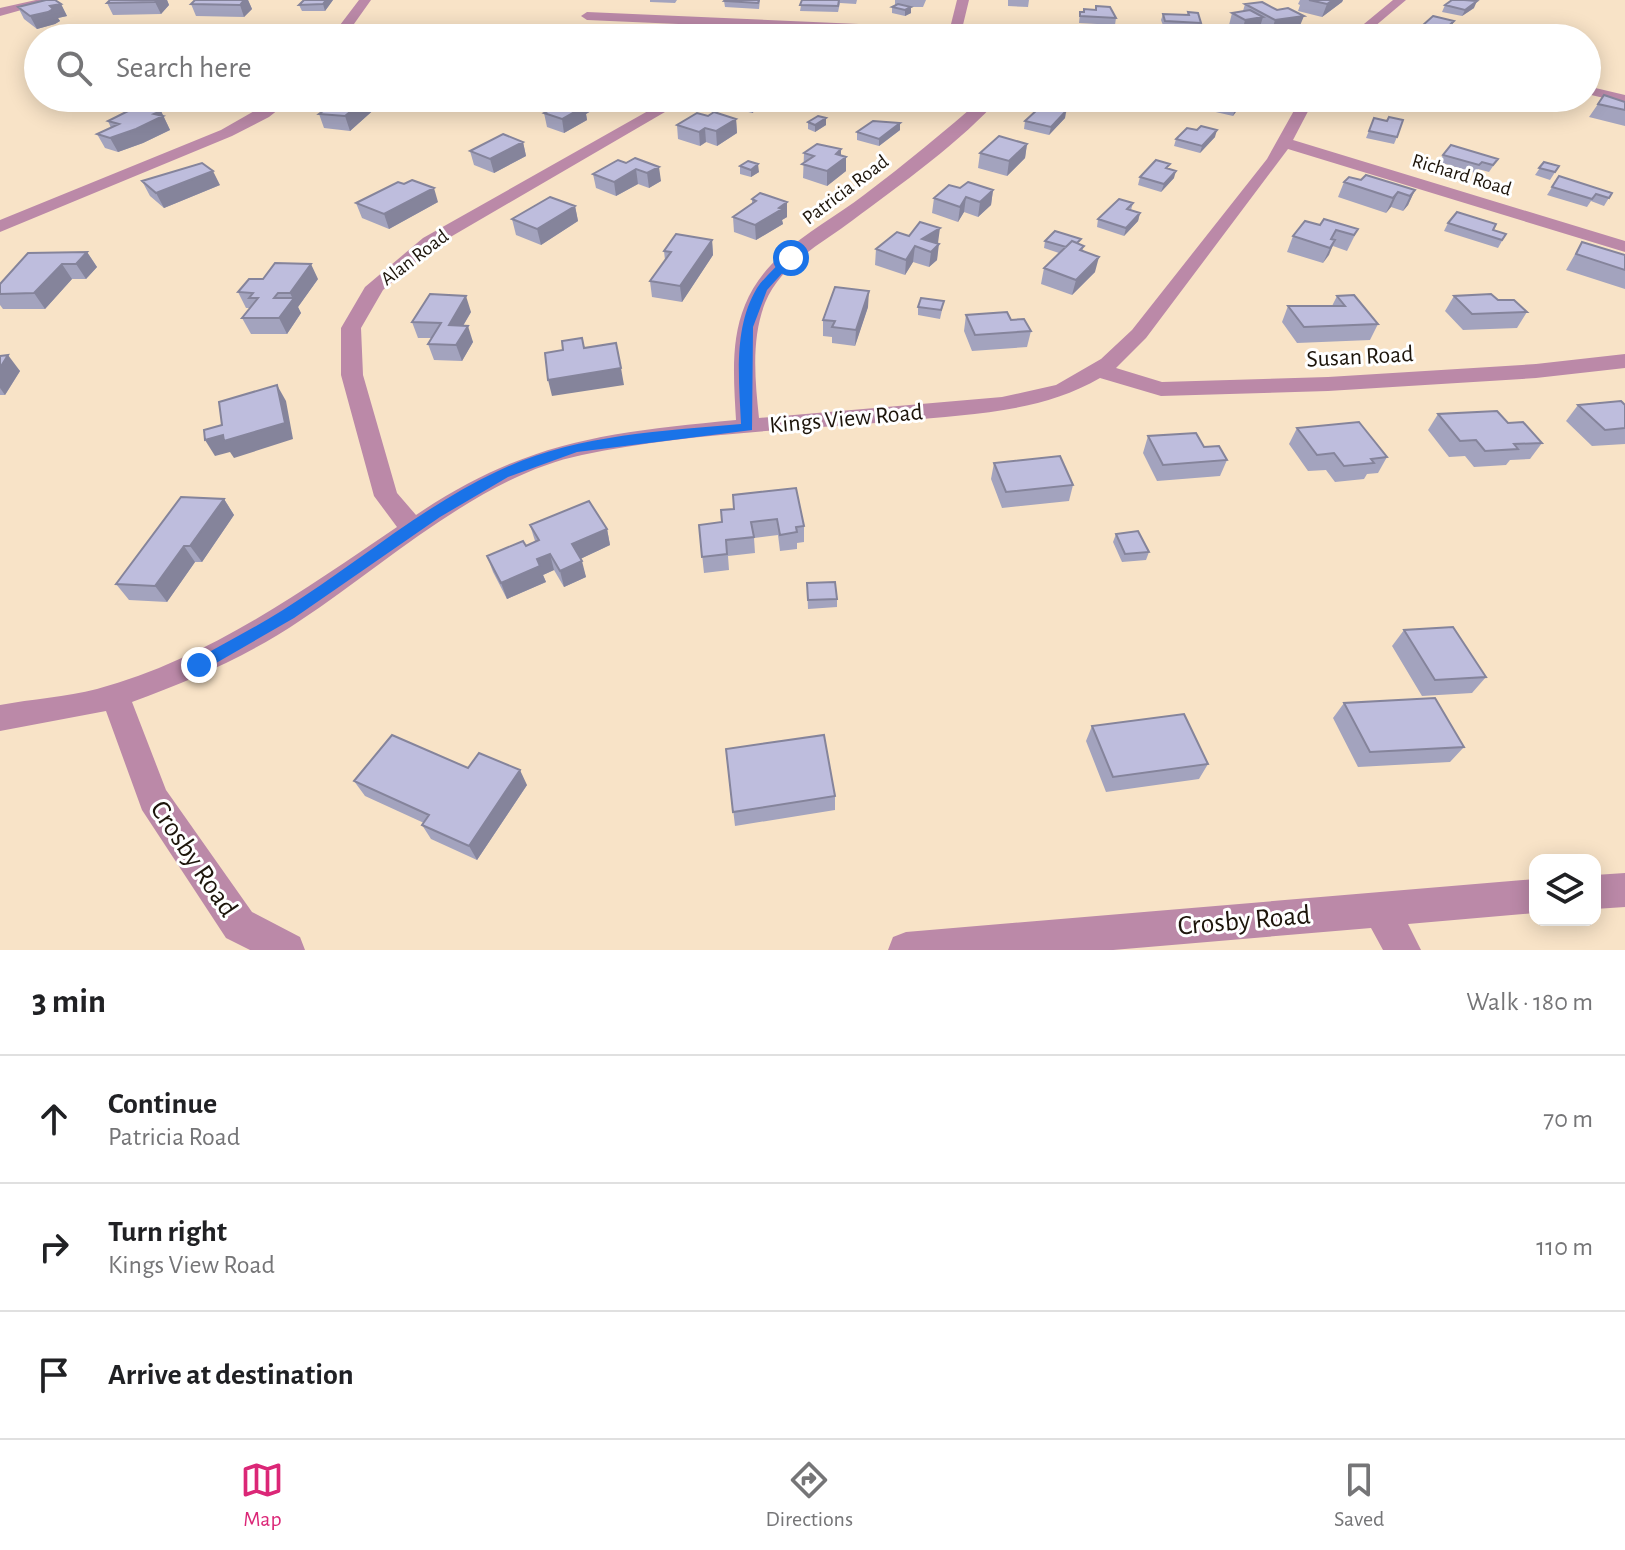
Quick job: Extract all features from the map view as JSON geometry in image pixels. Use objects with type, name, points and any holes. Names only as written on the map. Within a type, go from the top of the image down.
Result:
[{"type":"street","points":[[0,12],[51,0]]},
{"type":"street","points":[[347,24],[365,0]]},
{"type":"street","points":[[957,24],[963,0]]},
{"type":"street","points":[[1371,24],[1400,0]]},
{"type":"street","points":[[587,16],[721,24]]},
{"type":"street","points":[[1601,93],[1625,99]]},
{"type":"street","points":[[0,227],[52,202],[206,142],[264,112]]},
{"type":"street","name":"Alan Road","points":[[413,529],[386,496],[352,375],[351,328],[375,287],[429,242],[657,112]]},
{"type":"street","name":"Patricia Road","points":[[748,427],[744,367],[747,327],[762,289],[791,258],[976,112]]},
{"type":"street","name":"Kings View Road","points":[[0,718],[96,702],[212,658],[289,614],[413,529],[503,474],[575,448],[649,436],[1002,404],[1063,390],[1099,370],[1139,334],[1285,143],[1301,112]]},
{"type":"street","name":"Richard Road","points":[[1285,143],[1625,247]]},
{"type":"street","name":"Susan Road","points":[[1099,370],[1161,389],[1328,384],[1536,371],[1625,361]]},
{"type":"street","name":"Crosby Road","points":[[115,695],[153,799],[239,925],[287,950]]},
{"type":"street","points":[[1601,892],[1625,890]]},
{"type":"street","name":"Crosby Road","points":[[906,950],[1529,896]]},
{"type":"street","points":[[1380,908],[1403,950]]},
{"type":"building","points":[[46,0],[61,4],[50,6],[53,9],[48,12],[30,16],[18,7]]},
{"type":"building","points":[[110,0],[157,0],[107,3]]},
{"type":"building","points":[[195,0],[244,0],[240,5],[191,4]]},
{"type":"building","points":[[304,0],[326,0],[323,4],[299,5]]},
{"type":"building","points":[[725,0],[759,0],[758,3]]},
{"type":"building","points":[[802,0],[839,0],[838,6],[800,5]]},
{"type":"building","points":[[1309,0],[1333,0],[1327,4]]},
{"type":"building","points":[[1452,0],[1477,1],[1465,10],[1445,5]]},
{"type":"building","points":[[1262,2],[1277,10],[1288,8],[1304,16],[1275,20],[1245,4]]},
{"type":"building","points":[[898,4],[911,7],[905,10],[892,7]]},
{"type":"building","points":[[1096,6],[1110,7],[1116,18],[1080,16],[1084,9],[1096,10]]},
{"type":"building","points":[[1250,10],[1263,17],[1245,20],[1232,13]]},
{"type":"building","points":[[1188,12],[1198,13],[1201,23],[1165,21],[1163,14],[1189,15]]},
{"type":"building","points":[[1433,16],[1454,21],[1451,24],[1424,24]]},
{"type":"building","points":[[1604,95],[1625,102],[1625,110],[1601,105]]},
{"type":"building","points":[[126,112],[159,112],[154,114],[163,116],[110,138],[97,134],[119,124],[108,121]]},
{"type":"building","points":[[322,112],[350,112],[345,116],[319,114]]},
{"type":"building","points":[[546,112],[574,112],[562,119]]},
{"type":"building","points":[[714,112],[736,119],[716,131],[705,128],[699,132],[677,125],[697,113],[708,116]]},
{"type":"building","points":[[1035,112],[1065,112],[1051,127],[1025,121]]},
{"type":"building","points":[[818,116],[826,118],[815,125],[808,122]]},
{"type":"building","points":[[1389,117],[1403,120],[1397,137],[1369,131],[1374,118],[1387,121]]},
{"type":"building","points":[[873,121],[900,123],[879,139],[857,132]]},
{"type":"building","points":[[1201,126],[1217,130],[1202,146],[1176,139],[1187,128],[1197,130]]},
{"type":"building","points":[[503,134],[523,142],[490,159],[470,151]]},
{"type":"building","points":[[999,136],[1027,144],[1009,161],[980,153]]},
{"type":"building","points":[[817,144],[841,149],[836,154],[846,157],[827,171],[802,164],[814,156],[804,153]]},
{"type":"building","points":[[1451,145],[1498,159],[1493,165],[1482,162],[1479,165],[1443,155]]},
{"type":"building","points":[[635,158],[659,167],[647,173],[636,169],[614,182],[593,174],[618,160],[626,163]]},
{"type":"building","points":[[1156,160],[1170,164],[1166,168],[1176,171],[1164,184],[1140,177]]},
{"type":"building","points":[[748,161],[758,164],[751,170],[740,166]]},
{"type":"building","points":[[1544,162],[1559,166],[1555,172],[1539,168]]},
{"type":"building","points":[[202,163],[213,171],[156,193],[142,181]]},
{"type":"building","points":[[1366,175],[1415,190],[1410,196],[1398,192],[1393,198],[1344,182],[1349,177],[1361,180]]},
{"type":"building","points":[[1559,176],[1612,193],[1609,198],[1596,194],[1592,199],[1552,187]]},
{"type":"building","points":[[412,180],[434,188],[384,214],[356,203],[398,182],[404,184]]},
{"type":"building","points":[[968,182],[993,190],[980,202],[966,197],[960,207],[934,198],[949,185],[960,188]]},
{"type":"building","points":[[760,193],[787,202],[779,208],[782,209],[755,225],[733,217],[756,201],[752,199]]},
{"type":"building","points":[[550,197],[575,206],[537,229],[512,219]]},
{"type":"building","points":[[1119,199],[1133,203],[1127,209],[1140,213],[1126,228],[1098,219]]},
{"type":"building","points":[[1457,212],[1496,224],[1493,230],[1506,234],[1502,240],[1448,223]]},
{"type":"building","points":[[1324,219],[1358,229],[1354,235],[1336,230],[1330,248],[1293,236],[1305,221],[1320,225]]},
{"type":"building","points":[[920,222],[940,228],[922,239],[939,244],[931,252],[915,246],[906,260],[876,249],[897,232],[909,236]]},
{"type":"building","points":[[1055,231],[1081,239],[1077,243],[1072,241],[1066,247],[1045,241]]},
{"type":"building","points":[[676,234],[712,240],[680,286],[650,281],[671,252],[664,251]]},
{"type":"building","points":[[1072,241],[1084,246],[1080,250],[1099,257],[1076,280],[1044,268]]},
{"type":"building","points":[[1582,242],[1625,255],[1625,270],[1576,254]]},
{"type":"building","points":[[87,252],[76,264],[62,264],[34,293],[0,294],[0,284],[28,253]]},
{"type":"building","points":[[275,263],[311,264],[290,293],[278,293],[274,298],[294,298],[279,318],[242,318],[258,298],[249,298],[253,293],[238,292],[249,279],[263,279]]},
{"type":"building","points":[[835,287],[869,291],[856,330],[832,327],[835,321],[823,320]]},
{"type":"building","points":[[430,294],[466,296],[449,325],[468,326],[456,345],[428,344],[441,323],[412,322]]},
{"type":"building","points":[[1491,294],[1498,300],[1514,300],[1527,312],[1472,314],[1454,296]]},
{"type":"building","points":[[1354,295],[1378,324],[1304,327],[1288,306],[1345,306],[1337,296]]},
{"type":"building","points":[[921,298],[944,301],[941,310],[918,307]]},
{"type":"building","points":[[1007,312],[1011,320],[1024,319],[1031,331],[975,335],[966,315]]},
{"type":"building","points":[[582,338],[584,348],[616,343],[621,368],[548,380],[545,353],[563,350],[562,341]]},
{"type":"building","points":[[8,355],[0,368],[0,356]]},
{"type":"building","points":[[277,385],[285,423],[224,441],[223,435],[205,440],[204,430],[222,425],[219,402]]},
{"type":"building","points":[[1621,401],[1625,405],[1625,428],[1605,430],[1578,405]]},
{"type":"building","points":[[1497,411],[1508,423],[1523,422],[1542,443],[1514,444],[1518,449],[1485,451],[1476,440],[1460,441],[1438,414]]},
{"type":"building","points":[[1359,422],[1387,457],[1371,459],[1374,463],[1344,466],[1334,453],[1317,455],[1297,428]]},
{"type":"building","points":[[1196,433],[1204,447],[1219,446],[1227,460],[1163,465],[1148,436]]},
{"type":"building","points":[[1060,456],[1073,485],[1006,492],[994,463]]},
{"type":"building","points":[[796,488],[804,526],[796,527],[797,532],[780,535],[777,519],[751,522],[754,537],[726,540],[727,554],[702,557],[699,525],[722,522],[721,510],[734,509],[733,495]]},
{"type":"building","points":[[181,497],[224,499],[190,546],[184,546],[155,586],[116,584]]},
{"type":"building","points":[[589,501],[607,529],[572,544],[582,561],[560,571],[550,554],[537,559],[540,566],[501,583],[487,556],[523,541],[526,546],[539,540],[530,525]]},
{"type":"building","points":[[1138,531],[1149,552],[1125,554],[1116,534]]},
{"type":"building","points":[[835,582],[837,599],[808,600],[807,583]]},
{"type":"building","points":[[1453,627],[1486,677],[1435,680],[1404,630]]},
{"type":"building","points":[[1435,698],[1464,747],[1370,752],[1344,703]]},
{"type":"building","points":[[1184,714],[1208,764],[1113,777],[1092,726]]},
{"type":"building","points":[[392,735],[468,768],[479,753],[520,770],[469,846],[422,825],[429,815],[354,781]]},
{"type":"building","points":[[824,735],[835,796],[733,812],[726,749]]},
{"type":"route","points":[[199,665],[289,614],[435,514],[503,474],[575,448],[649,436],[748,427],[744,367],[747,327],[762,289],[791,258]]}]
